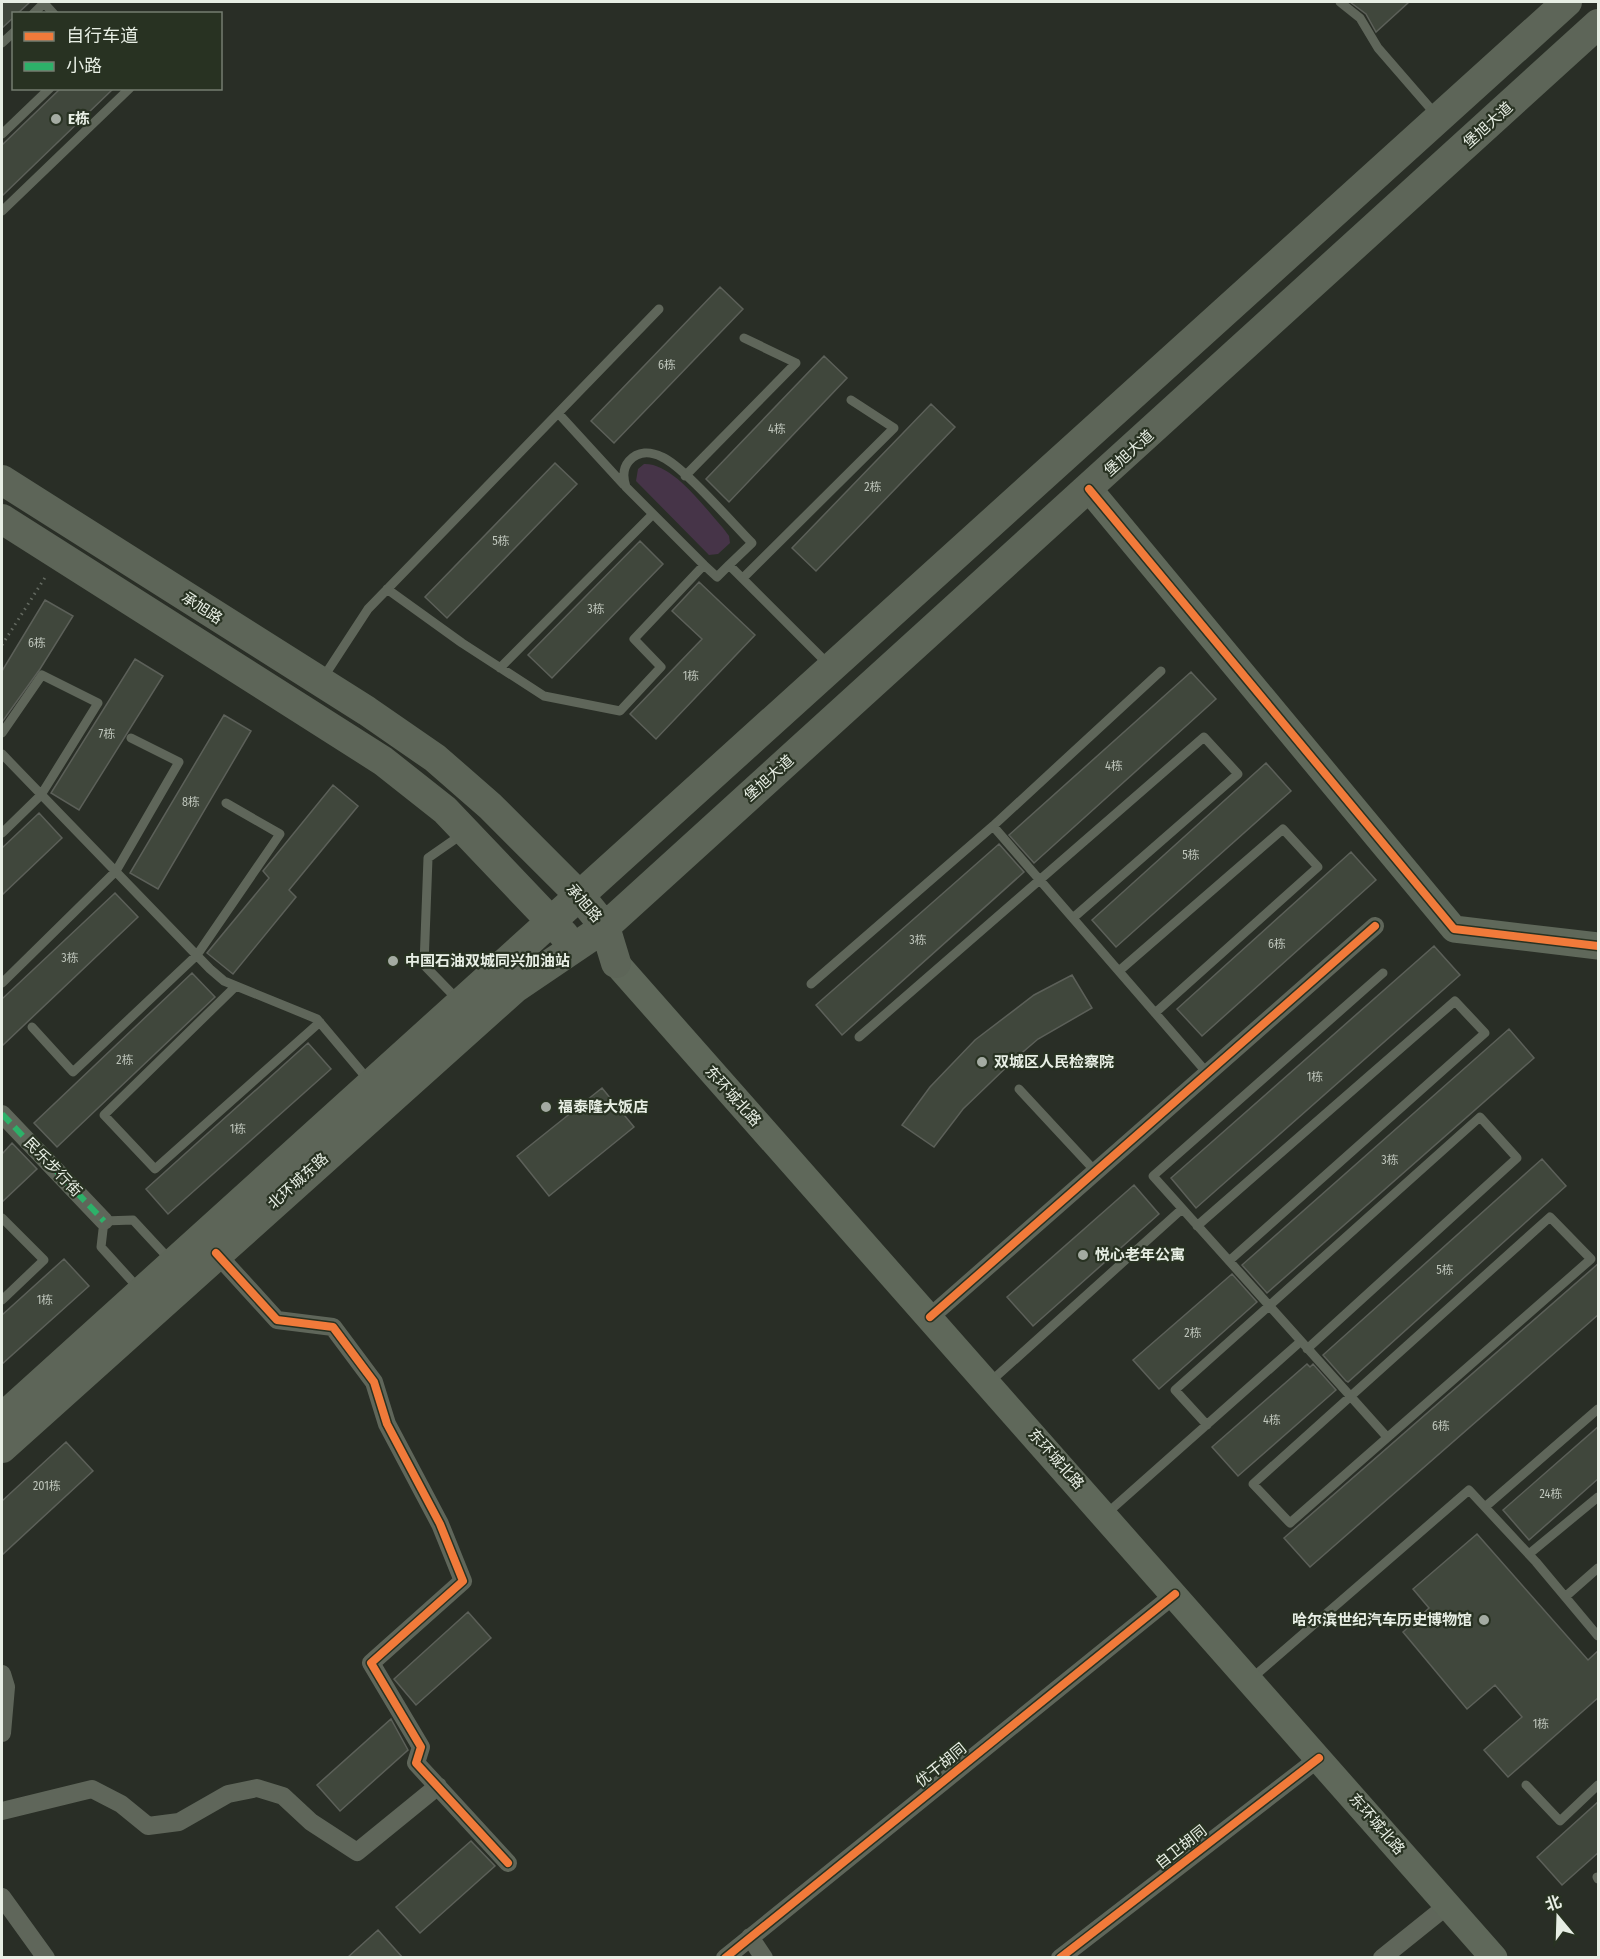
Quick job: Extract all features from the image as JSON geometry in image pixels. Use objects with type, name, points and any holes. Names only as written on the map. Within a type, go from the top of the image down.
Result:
[{"type":"main road","points":[[579,895],[1566,2]]},
{"type":"main road","name":"堡旭大道","points":[[604,927],[1599,24]]},
{"type":"main road","name":"承旭路","points":[[2,480],[435,758],[490,806],[579,895],[604,927],[616,963]]},
{"type":"main road","points":[[1089,489],[1454,929],[1599,946]]},
{"type":"main road","points":[[2,519],[383,761],[437,803],[575,947],[616,963]]},
{"type":"main road","name":"北环城东路","points":[[2,1448],[216,1253],[380,1092],[460,1003],[579,895]]},
{"type":"main road","name":"北环城东路","points":[[2,1418],[173,1263],[380,1092],[515,988],[604,927]]},
{"type":"main road","name":"东环城北路","points":[[616,963],[1494,1958]]},
{"type":"street","points":[[930,1317],[1375,926]]},
{"type":"street","name":"民乐步行街","points":[[2,1114],[104,1221]]},
{"type":"street","points":[[216,1253],[277,1320],[333,1327],[374,1382],[387,1424],[440,1524],[463,1581],[371,1663],[421,1747],[416,1763],[508,1863]]},
{"type":"street","name":"优干胡同","points":[[725,1958],[1175,1594]]},
{"type":"street","points":[[2,1674],[6,1687],[2,1732]]},
{"type":"street","name":"自卫胡同","points":[[1060,1958],[1319,1758]]},
{"type":"street","points":[[2,1811],[92,1789],[121,1804],[148,1826],[179,1822],[228,1794],[257,1788],[283,1796],[311,1822],[357,1852],[438,1786]]},
{"type":"street","points":[[2,1897],[46,1958]]},
{"type":"street","points":[[1382,1958],[1448,1905]]},
{"type":"street","points":[[750,1937],[764,1958]]},
{"type":"lane","points":[[1340,2],[1360,18],[1378,48],[1438,117]]},
{"type":"lane","points":[[2,134],[48,90]]},
{"type":"lane","points":[[2,211],[127,90]]},
{"type":"lane","points":[[320,683],[368,609],[658,309]]},
{"type":"lane","points":[[685,476],[796,363],[744,338]]},
{"type":"lane","points":[[743,578],[894,428],[851,400]]},
{"type":"lane","points":[[558,413],[626,487],[717,578],[752,543],[665,458],[650,452],[636,455],[627,464],[622,477],[626,487]]},
{"type":"lane","points":[[500,668],[653,514]]},
{"type":"lane","points":[[387,589],[544,696],[620,711],[661,667],[634,639],[704,565]]},
{"type":"lane","points":[[729,565],[832,667]]},
{"type":"lane","points":[[811,984],[993,826],[1161,671]]},
{"type":"lane","points":[[2,733],[42,675],[98,704],[42,795],[2,833]]},
{"type":"lane","points":[[859,1037],[1204,737],[1238,774],[1073,918]]},
{"type":"lane","points":[[2,983],[116,871],[179,762],[131,738]]},
{"type":"lane","points":[[2,754],[224,981],[306,1013],[320,1022],[380,1092]]},
{"type":"lane","points":[[32,1027],[73,1072],[197,955],[280,834],[226,803]]},
{"type":"lane","points":[[993,826],[1208,1074]]},
{"type":"lane","points":[[1119,971],[1283,829],[1318,867],[1155,1013]]},
{"type":"lane","points":[[460,1003],[424,965],[428,858],[465,832]]},
{"type":"lane","points":[[1383,973],[1154,1176],[1386,1437]]},
{"type":"lane","points":[[236,986],[104,1115],[155,1169],[320,1022]]},
{"type":"lane","points":[[1197,1226],[1455,1001],[1485,1033],[1228,1261]]},
{"type":"lane","points":[[1019,1089],[1096,1172]]},
{"type":"lane","points":[[1105,1515],[1207,1425],[1304,1345],[1517,1158],[1480,1117],[1174,1390],[1207,1425]]},
{"type":"lane","points":[[988,1383],[1182,1209]]},
{"type":"lane","points":[[1550,1217],[1591,1259],[1290,1523],[1253,1484],[1351,1397],[1550,1217]]},
{"type":"lane","points":[[2,1218],[44,1260],[2,1300]]},
{"type":"lane","points":[[141,1292],[101,1247],[104,1221],[133,1220],[173,1263]]},
{"type":"lane","points":[[1485,1507],[1599,1408]]},
{"type":"lane","points":[[1250,1679],[1469,1490],[1529,1554],[1599,1636]]},
{"type":"lane","points":[[1529,1554],[1599,1497]]},
{"type":"lane","points":[[1565,1597],[1599,1568]]},
{"type":"lane","points":[[1526,1785],[1560,1821],[1599,1785]]},
{"type":"path","points":[[2,645],[58,555]]},
{"type":"shaded area","points":[[644,464],[655,466],[677,478],[723,528],[729,536],[730,543],[718,554],[709,555],[636,481],[638,469]]},
{"type":"building","points":[[2,2],[30,2],[19,12],[12,12],[12,19],[2,28]]},
{"type":"building","points":[[1350,2],[1409,2],[1376,32],[1366,14]]},
{"type":"building","name":"E栋","points":[[59,90],[112,90],[2,196],[2,145]]},
{"type":"building","points":[[720,287],[743,309],[614,443],[591,421]]},
{"type":"building","points":[[824,356],[847,378],[729,502],[706,479]]},
{"type":"building","points":[[931,404],[955,427],[816,571],[792,548]]},
{"type":"building","points":[[555,463],[577,484],[447,618],[425,597]]},
{"type":"building","points":[[640,541],[663,564],[552,678],[528,655]]},
{"type":"building","points":[[699,582],[755,635],[656,739],[630,714],[702,639],[672,611]]},
{"type":"building","points":[[45,600],[73,616],[40,669],[2,722],[2,671]]},
{"type":"building","points":[[135,659],[163,676],[79,810],[51,793]]},
{"type":"building","points":[[1191,672],[1216,699],[1034,863],[1009,835]]},
{"type":"building","points":[[224,715],[251,731],[158,889],[130,873]]},
{"type":"building","points":[[1266,763],[1291,791],[1116,947],[1092,920]]},
{"type":"building","points":[[333,785],[358,806],[289,890],[296,897],[233,974],[207,953],[269,878],[263,871]]},
{"type":"building","points":[[39,813],[62,838],[2,895],[2,848]]},
{"type":"building","points":[[999,844],[1024,872],[842,1035],[816,1005]]},
{"type":"building","points":[[1351,852],[1376,880],[1202,1036],[1177,1009]]},
{"type":"building","points":[[115,893],[138,917],[2,1046],[2,999]]},
{"type":"building","points":[[1434,946],[1460,975],[1196,1208],[1171,1178]]},
{"type":"building","points":[[192,973],[215,997],[57,1147],[34,1123]]},
{"type":"building","name":"双城区人民检察院","points":[[1072,975],[1092,1008],[1038,1039],[1016,1058],[963,1109],[934,1147],[902,1125],[930,1087],[975,1040],[1034,995]]},
{"type":"building","points":[[1509,1029],[1534,1058],[1267,1293],[1242,1265]]},
{"type":"building","points":[[308,1043],[331,1069],[168,1214],[146,1189]]},
{"type":"building","points":[[602,1088],[634,1127],[549,1196],[517,1156]]},
{"type":"building","points":[[12,1143],[37,1169],[2,1202],[2,1154]]},
{"type":"building","points":[[1542,1159],[1566,1186],[1348,1382],[1346,1381],[1323,1355]]},
{"type":"building","name":"悦心老年公寓","points":[[1134,1185],[1159,1214],[1033,1326],[1007,1297]]},
{"type":"building","points":[[64,1259],[89,1286],[2,1364],[2,1315]]},
{"type":"building","points":[[1599,1263],[1599,1314],[1310,1567],[1284,1538]]},
{"type":"building","points":[[1232,1274],[1257,1302],[1159,1389],[1133,1360]]},
{"type":"building","points":[[1307,1364],[1310,1367],[1313,1364],[1336,1390],[1238,1476],[1212,1447]]},
{"type":"building","points":[[1599,1426],[1599,1478],[1529,1540],[1503,1510]]},
{"type":"building","points":[[66,1442],[93,1471],[2,1555],[2,1501]]},
{"type":"building","name":"哈尔滨世纪汽车历史博物馆","points":[[1477,1534],[1588,1660],[1599,1650],[1599,1697],[1508,1777],[1484,1750],[1522,1717],[1495,1685],[1467,1709],[1403,1632],[1429,1608],[1413,1589]]},
{"type":"building","points":[[468,1612],[491,1638],[416,1705],[394,1679]]},
{"type":"building","points":[[391,1719],[408,1750],[340,1811],[317,1785]]},
{"type":"building","points":[[1599,1801],[1599,1852],[1562,1885],[1537,1857]]},
{"type":"building","points":[[471,1841],[495,1866],[420,1933],[396,1907]]},
{"type":"building","points":[[378,1930],[403,1958],[347,1958]]},
{"type":"marked path","points":[[2,1114],[104,1221]]},
{"type":"cycle path","points":[[1089,489],[1454,929],[1598,946]]},
{"type":"cycle path","points":[[930,1317],[1375,926]]},
{"type":"cycle path","points":[[216,1253],[277,1320],[333,1327],[374,1382],[387,1424],[440,1524],[463,1581],[371,1663],[421,1747],[416,1763],[508,1863]]},
{"type":"cycle path","points":[[725,1958],[1175,1594]]},
{"type":"cycle path","points":[[1060,1958],[1319,1758]]},
{"type":"place","name":"E栋","points":[[56,119]]},
{"type":"place","name":"中国石油双城同兴加油站","points":[[393,961]]},
{"type":"place","name":"双城区人民检察院","points":[[982,1062]]},
{"type":"place","name":"福泰隆大饭店","points":[[546,1107]]},
{"type":"place","name":"悦心老年公寓","points":[[1083,1255]]},
{"type":"place","name":"哈尔滨世纪汽车历史博物馆","points":[[1484,1620]]}]
